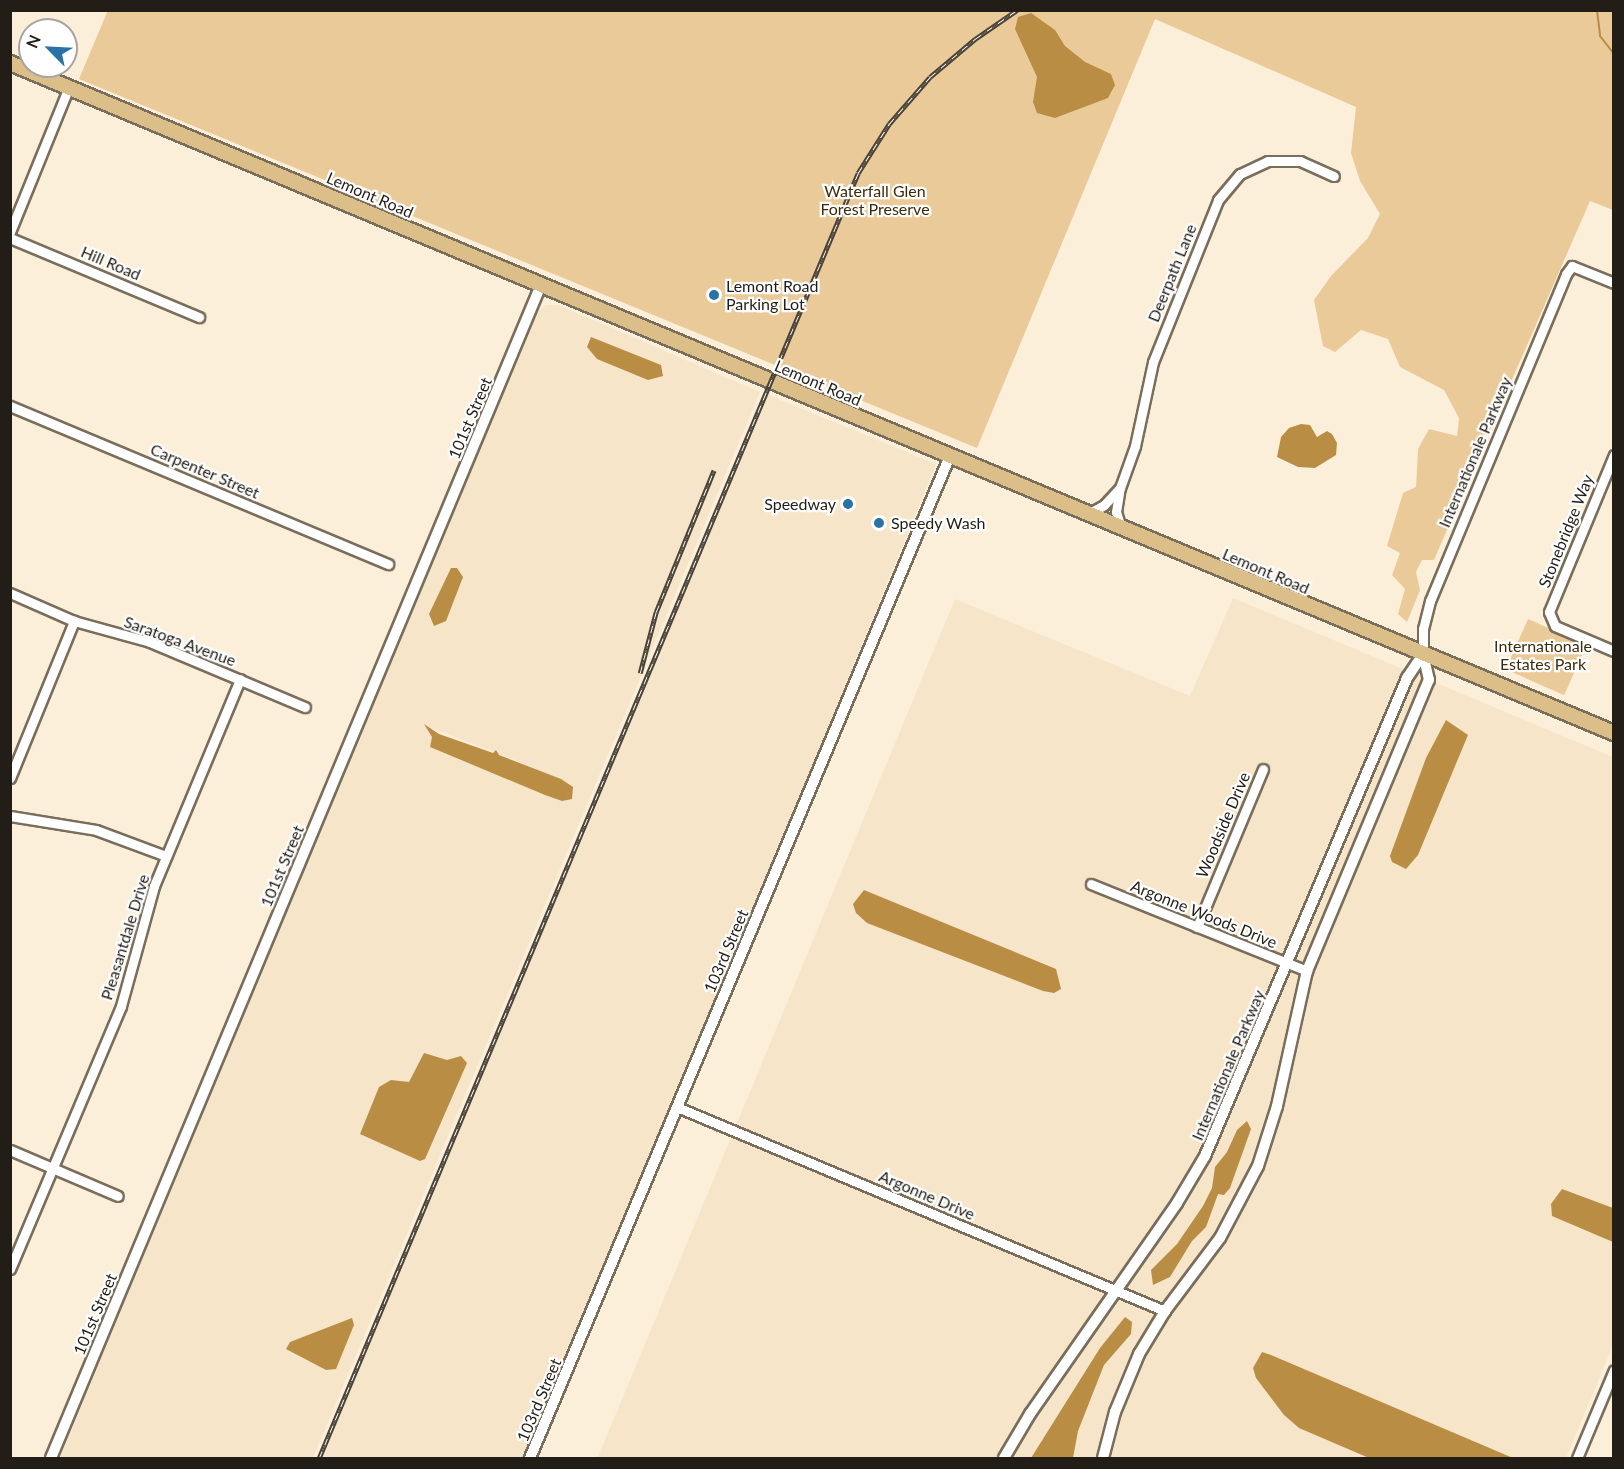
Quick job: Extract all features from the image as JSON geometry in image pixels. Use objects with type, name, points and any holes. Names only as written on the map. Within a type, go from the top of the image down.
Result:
[{"type":"main road","name":"Lemont Road","points":[[10,63],[1614,733]]},
{"type":"street","points":[[10,232],[69,87]]},
{"type":"street","name":"Deerpath Lane","points":[[1121,528],[1116,512],[1120,488],[1135,446],[1159,344],[1226,188],[1253,166],[1286,158],[1334,176]]},
{"type":"street","name":"Hill Road","points":[[10,238],[199,317]]},
{"type":"street","name":"Internationale Parkway","points":[[1103,1458],[1128,1377],[1165,1311],[1220,1238],[1258,1166],[1277,1106],[1307,971],[1429,680],[1424,654],[1423,629],[1430,601],[1572,266],[1614,283]]},
{"type":"street","name":"101st Street","points":[[51,1458],[541,285]]},
{"type":"street","name":"Carpenter Street","points":[[10,406],[388,564]]},
{"type":"street","name":"Stonebridge Way","points":[[1614,455],[1551,607],[1550,620],[1566,631],[1614,651]]},
{"type":"street","name":"103rd Street","points":[[530,1458],[950,456]]},
{"type":"street","name":"Deerpath Lane","points":[[1088,514],[1104,505],[1120,488]]},
{"type":"street","name":"Saratoga Avenue","points":[[10,593],[74,621],[150,642],[305,707]]},
{"type":"street","points":[[10,778],[74,621]]},
{"type":"street","name":"Internationale Parkway","points":[[1004,1458],[1030,1414],[1117,1291],[1205,1156],[1407,678],[1424,654]]},
{"type":"street","name":"Pleasantdale Drive","points":[[10,1269],[121,1006],[166,856],[240,679]]},
{"type":"street","name":"Woodside Drive","points":[[1197,927],[1263,769]]},
{"type":"street","points":[[10,816],[96,830],[166,856]]},
{"type":"street","name":"Argonne Woods Drive","points":[[1091,884],[1307,971]]},
{"type":"street","name":"Argonne Drive","points":[[677,1107],[1165,1311]]},
{"type":"street","points":[[10,1150],[117,1196]]},
{"type":"street","points":[[1576,1458],[1614,1370]]},
{"type":"shaded area","points":[[1031,13],[1055,30],[1065,46],[1085,62],[1111,74],[1115,85],[1108,98],[1055,118],[1037,113],[1033,102],[1037,77],[1015,29],[1018,17]]},
{"type":"shaded area","points":[[546,305],[558,305],[760,392],[313,1458],[60,1458],[450,518],[538,311]],"holes":[[[426,726],[515,760],[573,787],[562,801],[545,795],[430,747],[432,737]]]},
{"type":"shaded area","points":[[591,337],[661,365],[663,376],[648,380],[597,359],[587,347]]},
{"type":"shaded area","points":[[766,394],[936,464],[694,1054],[523,1458],[322,1458]]},
{"type":"shaded area","points":[[1301,424],[1310,425],[1317,437],[1327,431],[1332,434],[1337,443],[1336,455],[1315,468],[1298,467],[1277,457],[1281,437],[1289,428]]},
{"type":"shaded area","points":[[451,568],[457,568],[463,577],[446,621],[434,626],[429,614]]},
{"type":"shaded area","points":[[1233,598],[1613,757],[1613,1345],[1566,1458],[598,1457],[955,599],[1190,696]]},
{"type":"shaded area","points":[[1446,720],[1468,735],[1418,855],[1406,869],[1392,862],[1390,856],[1426,758]]},
{"type":"shaded area","points":[[424,724],[439,734],[493,753],[496,750],[499,755],[561,779],[573,787],[572,799],[562,801],[545,795],[430,747],[432,737]]},
{"type":"shaded area","points":[[864,890],[1056,969],[1061,989],[1054,993],[1043,991],[867,923],[856,913],[853,904]]},
{"type":"shaded area","points":[[424,1053],[447,1060],[461,1056],[467,1063],[425,1159],[420,1161],[360,1134],[379,1087],[391,1080],[409,1082]]},
{"type":"shaded area","points":[[1247,1121],[1251,1129],[1230,1188],[1224,1195],[1218,1194],[1206,1227],[1192,1241],[1170,1277],[1153,1285],[1151,1270],[1177,1244],[1203,1206],[1212,1188],[1215,1167],[1227,1152],[1237,1130]]},
{"type":"shaded area","points":[[1562,1189],[1613,1208],[1613,1242],[1552,1216],[1551,1204]]},
{"type":"shaded area","points":[[1125,1317],[1132,1322],[1131,1334],[1104,1365],[1078,1431],[1073,1458],[1031,1458],[1100,1348]]},
{"type":"shaded area","points":[[352,1318],[354,1325],[336,1369],[326,1370],[286,1349],[290,1342]]},
{"type":"shaded area","points":[[1262,1352],[1513,1458],[1369,1458],[1299,1428],[1284,1415],[1256,1378],[1253,1368]]},
{"type":"green space","name":"Waterfall Glen Forest Preserve","points":[[108,10],[1613,11],[1613,210],[1590,201],[1490,430],[1478,440],[1477,461],[1434,560],[1422,560],[1416,572],[1420,590],[1407,622],[1398,614],[1405,589],[1392,575],[1400,553],[1387,546],[1403,493],[1416,487],[1418,449],[1429,429],[1457,436],[1459,418],[1444,390],[1400,367],[1388,339],[1361,330],[1335,352],[1323,346],[1314,300],[1331,276],[1368,238],[1380,214],[1360,181],[1351,153],[1356,107],[1155,19],[977,448],[79,79]]},
{"type":"green space","name":"Internationale Estates Park","points":[[1528,619],[1586,645],[1564,695],[1506,669]]},
{"type":"waterway","points":[[1597,10],[1600,36],[1614,54]]},
{"type":"railway","points":[[319,1458],[858,173],[889,124],[930,77],[975,39],[1017,10]]},
{"type":"railway","points":[[640,673],[656,612],[714,470]]},
{"type":"place","name":"Lemont Road Parking Lot","points":[[714,295]]},
{"type":"place","name":"Speedway","points":[[848,504]]},
{"type":"place","name":"Speedy Wash","points":[[879,523]]}]
